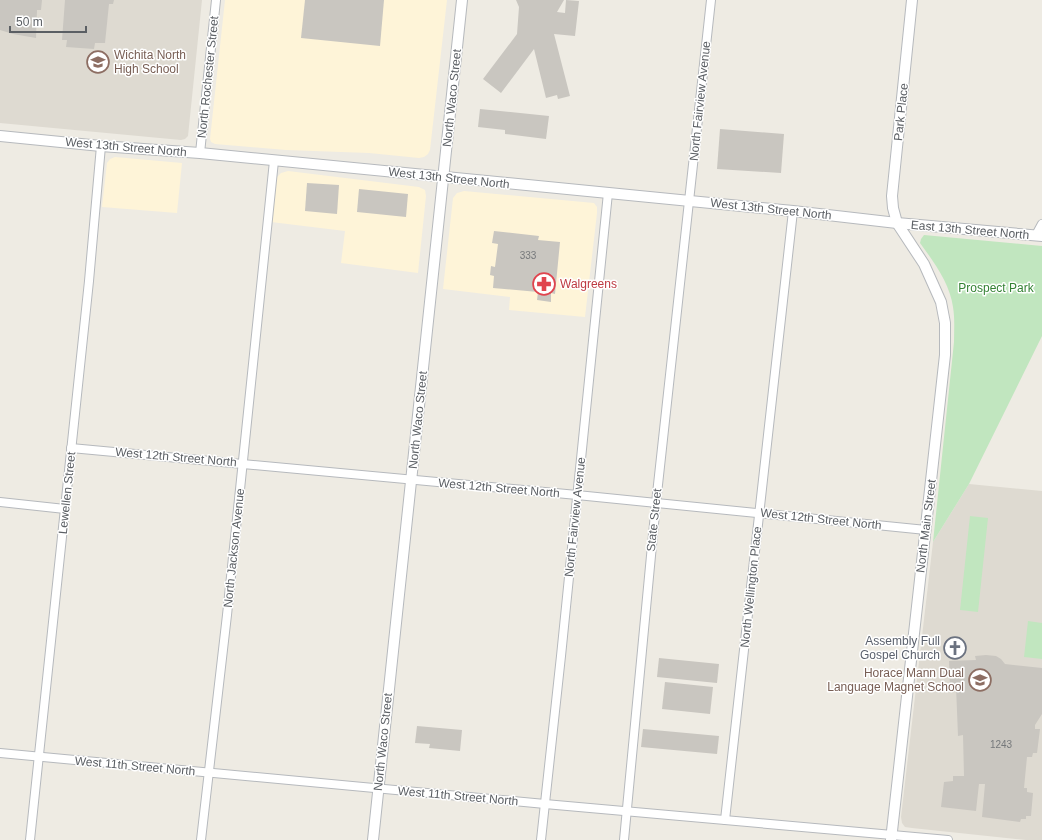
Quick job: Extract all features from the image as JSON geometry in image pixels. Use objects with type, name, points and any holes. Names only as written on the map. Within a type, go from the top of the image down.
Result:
[{"type":"street","name":"North Rochester Street","points":[[200,153],[216,0]]},
{"type":"street","name":"North Waco Street","points":[[373,840],[462,0]]},
{"type":"street","name":"North Fairview Avenue","points":[[690,201],[711,0]]},
{"type":"street","name":"Park Place","points":[[897,223],[893,208],[892,196],[912,0]]},
{"type":"street","name":"West 13th Street North","points":[[0,136],[101,146],[200,153],[793,211],[897,223]]},
{"type":"street","name":"Lewellen Street","points":[[30,840],[89,281],[101,146]]},
{"type":"street","name":"North Jackson Avenue","points":[[201,840],[274,161]]},
{"type":"street","name":"North Fairview Avenue","points":[[541,840],[578,495],[608,193]]},
{"type":"street","name":"State Street","points":[[624,840],[656,503],[690,201]]},
{"type":"street","name":"North Wellington Place","points":[[725,820],[793,211]]},
{"type":"street","name":"East 13th Street North","points":[[897,223],[1039,236]]},
{"type":"street","name":"North Main Street","points":[[892,837],[945,355],[945,324],[941,302],[924,264],[897,223]]},
{"type":"street","points":[[1039,236],[1042,224]]},
{"type":"street","name":"West 12th Street North","points":[[71,448],[578,495],[926,530]]},
{"type":"street","points":[[0,502],[65,509]]},
{"type":"street","name":"West 11th Street North","points":[[0,753],[725,820],[892,837],[948,840]]},
{"type":"shaded area","name":"Wichita North High School","points":[[0,0],[202,0],[188,136],[181,140],[0,123]]},
{"type":"shaded area","points":[[225,0],[447,0],[430,150],[428,154],[419,158],[369,153],[286,150],[215,144],[211,142],[210,139]]},
{"type":"shaded area","points":[[115,157],[182,163],[177,213],[102,207],[107,163],[110,159]]},
{"type":"shaded area","points":[[288,171],[419,187],[425,190],[426,196],[418,273],[341,263],[345,231],[271,222],[275,179],[281,173]]},
{"type":"shaded area","points":[[464,191],[594,203],[597,207],[597,213],[585,317],[509,310],[510,297],[443,289],[453,198],[457,193]]},
{"type":"shaded area","name":"Horace Mann Dual Language Magnet School","points":[[969,484],[1042,491],[1042,840],[1026,840],[912,828],[905,827],[902,823],[901,817],[933,542]]},
{"type":"green space","name":"Prospect Park","points":[[924,235],[1042,246],[1042,336],[969,484],[933,542],[954,342],[954,311],[949,290],[945,282],[920,243]]},
{"type":"green space","points":[[970,516],[988,518],[978,612],[960,610]]},
{"type":"green space","points":[[1028,621],[1042,623],[1042,659],[1024,657]]},
{"type":"building","points":[[0,0],[42,0],[41,10],[37,10],[36,38],[0,30]]},
{"type":"building","name":"Wichita North High School","points":[[65,0],[114,0],[113,4],[109,4],[105,43],[95,43],[94,49],[66,47],[67,40],[62,40]]},
{"type":"building","points":[[305,0],[384,0],[380,46],[301,38]]},
{"type":"building","points":[[516,0],[564,0],[557,12],[565,13],[566,0],[579,1],[575,36],[554,34],[570,96],[558,99],[557,95],[546,98],[534,49],[501,93],[483,79],[517,34],[519,7]]},
{"type":"building","points":[[480,109],[549,116],[546,139],[505,134],[505,130],[478,127]]},
{"type":"building","points":[[720,129],[784,134],[781,173],[717,169]]},
{"type":"building","points":[[307,183],[339,185],[337,214],[305,211]]},
{"type":"building","points":[[359,189],[408,194],[406,217],[357,212]]},
{"type":"building","name":"Walgreens","points":[[494,231],[539,236],[538,240],[560,242],[555,294],[551,293],[551,302],[537,300],[538,292],[493,288],[494,276],[490,275],[491,266],[495,267],[498,244],[492,243]]},
{"type":"building","name":"Horace Mann Dual Language Magnet School","points":[[975,656],[996,656],[1005,664],[1042,668],[1042,714],[1035,725],[1035,729],[1040,729],[1037,753],[1033,753],[1032,757],[1027,757],[1024,788],[1027,788],[1027,792],[1033,793],[1031,816],[1026,816],[1026,819],[1021,819],[1020,822],[982,817],[985,784],[979,784],[976,811],[941,807],[944,782],[953,781],[953,776],[964,776],[963,735],[958,736],[956,686],[950,687],[949,661],[976,660]]},
{"type":"building","points":[[659,658],[719,664],[717,683],[657,677]]},
{"type":"building","points":[[665,682],[713,687],[710,714],[662,709]]},
{"type":"building","points":[[417,726],[462,730],[460,751],[429,748],[430,744],[415,743]]},
{"type":"building","points":[[643,729],[719,736],[717,754],[641,747]]},
{"type":"place","name":"Wichita North High School","points":[[98,62]]},
{"type":"place","name":"Walgreens","points":[[544,284]]},
{"type":"place","name":"Assembly Full Gospel Church","points":[[955,648]]},
{"type":"place","name":"Horace Mann Dual Language Magnet School","points":[[980,680]]}]
